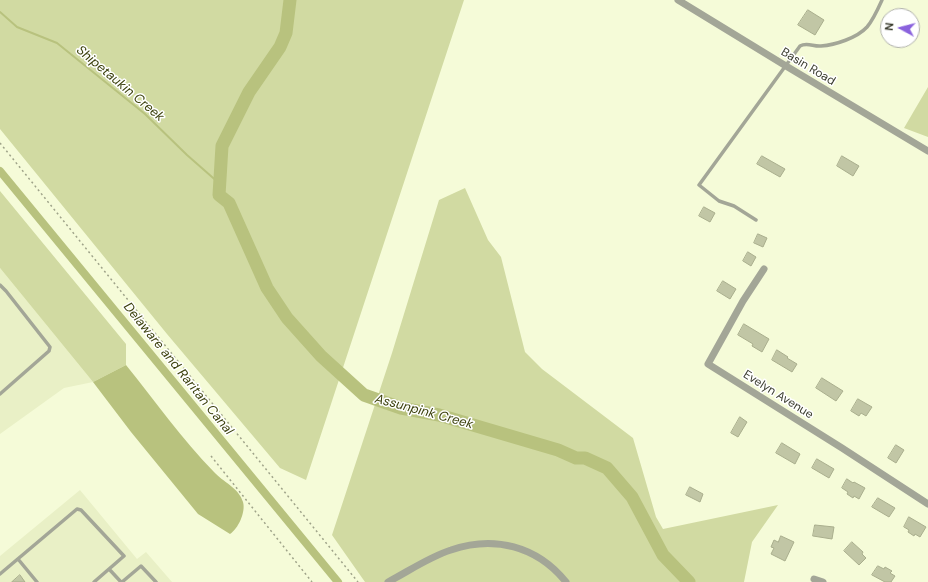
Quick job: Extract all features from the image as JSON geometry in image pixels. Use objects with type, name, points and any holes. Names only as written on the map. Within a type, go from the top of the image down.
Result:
[{"type":"street","name":"Basin Road","points":[[678,0],[928,151]]},
{"type":"street","name":"Evelyn Avenue","points":[[764,269],[743,300],[708,364],[928,504]]},
{"type":"street","points":[[388,582],[450,550],[469,544],[493,543],[512,546],[530,552],[545,562],[566,582]]},
{"type":"street","points":[[814,579],[823,582]]},
{"type":"lane","points":[[756,220],[734,206],[719,201],[698,185],[800,46],[803,44],[819,46],[830,45],[848,39],[859,33],[867,27],[882,0]]},
{"type":"lane","points":[[0,285],[50,347],[49,351],[0,394]]},
{"type":"lane","points":[[0,574],[77,509],[79,509],[124,556],[94,582]]},
{"type":"lane","points":[[18,559],[38,582]]},
{"type":"lane","points":[[109,569],[122,582],[141,566],[156,582]]},
{"type":"path","points":[[0,143],[358,582]]},
{"type":"path","points":[[211,456],[312,582]]},
{"type":"shaded area","points":[[0,0],[464,0],[306,480],[280,468],[167,334],[0,129]]},
{"type":"shaded area","points":[[928,87],[928,137],[904,128]]},
{"type":"shaded area","points":[[465,188],[488,240],[501,257],[525,352],[542,369],[633,438],[656,517],[663,529],[778,505],[752,542],[744,582],[365,582],[332,535],[392,353],[439,200]]},
{"type":"shaded area","points":[[0,191],[126,344],[126,365],[93,382],[0,268]]},
{"type":"shaded area","points":[[0,268],[93,382],[64,388],[0,434]]},
{"type":"shaded area","points":[[126,365],[191,446],[214,472],[241,497],[244,506],[241,520],[230,534],[198,514],[131,432],[93,382]]},
{"type":"shaded area","points":[[80,490],[137,559],[146,552],[172,582],[0,582],[0,556]]},
{"type":"building","points":[[808,10],[824,20],[815,35],[798,25]]},
{"type":"building","points":[[762,156],[785,169],[780,177],[757,164]]},
{"type":"building","points":[[842,156],[859,166],[853,176],[837,166]]},
{"type":"building","points":[[704,207],[715,213],[710,222],[699,216]]},
{"type":"building","points":[[758,234],[767,238],[763,247],[754,243]]},
{"type":"building","points":[[748,252],[756,257],[751,266],[743,261]]},
{"type":"building","points":[[723,281],[736,289],[730,299],[717,291]]},
{"type":"building","points":[[744,324],[769,339],[762,352],[752,346],[753,344],[738,335]]},
{"type":"building","points":[[777,350],[797,364],[792,372],[772,360]]},
{"type":"building","points":[[822,378],[843,391],[836,401],[816,388]]},
{"type":"building","points":[[858,399],[872,407],[866,416],[861,413],[859,416],[851,411]]},
{"type":"building","points":[[740,417],[747,422],[738,437],[731,433]]},
{"type":"building","points":[[782,443],[800,454],[795,464],[776,453]]},
{"type":"building","points":[[896,445],[904,450],[896,463],[888,458]]},
{"type":"building","points":[[817,459],[834,469],[829,478],[812,468]]},
{"type":"building","points":[[847,479],[865,488],[859,499],[854,496],[853,498],[842,488]]},
{"type":"building","points":[[690,487],[703,494],[700,502],[686,495]]},
{"type":"building","points":[[878,498],[895,508],[889,517],[872,507]]},
{"type":"building","points":[[909,517],[926,527],[920,537],[915,534],[914,536],[904,527]]},
{"type":"building","points":[[815,525],[834,527],[832,539],[813,536]]},
{"type":"building","points":[[781,536],[794,542],[785,561],[771,554],[774,548],[771,547],[774,540],[778,542]]},
{"type":"building","points":[[852,542],[863,552],[862,554],[866,558],[859,565],[844,551]]},
{"type":"building","points":[[878,566],[884,569],[885,567],[892,571],[890,573],[895,576],[891,582],[885,582],[872,575]]},
{"type":"building","points":[[20,575],[25,582],[12,582]]},
{"type":"waterway","name":"Assunpink Creek","points":[[290,0],[286,33],[280,47],[249,92],[222,146],[219,195],[229,203],[267,288],[287,318],[321,356],[364,395],[401,408],[439,415],[558,450],[576,458],[585,458],[607,468],[632,497],[663,555],[689,582]]},
{"type":"waterway","name":"Shipetaukin Creek","points":[[0,12],[17,27],[57,43],[145,114],[187,155],[220,184]]},
{"type":"waterway","name":"Delaware and Raritan Canal","points":[[0,171],[338,582]]}]
